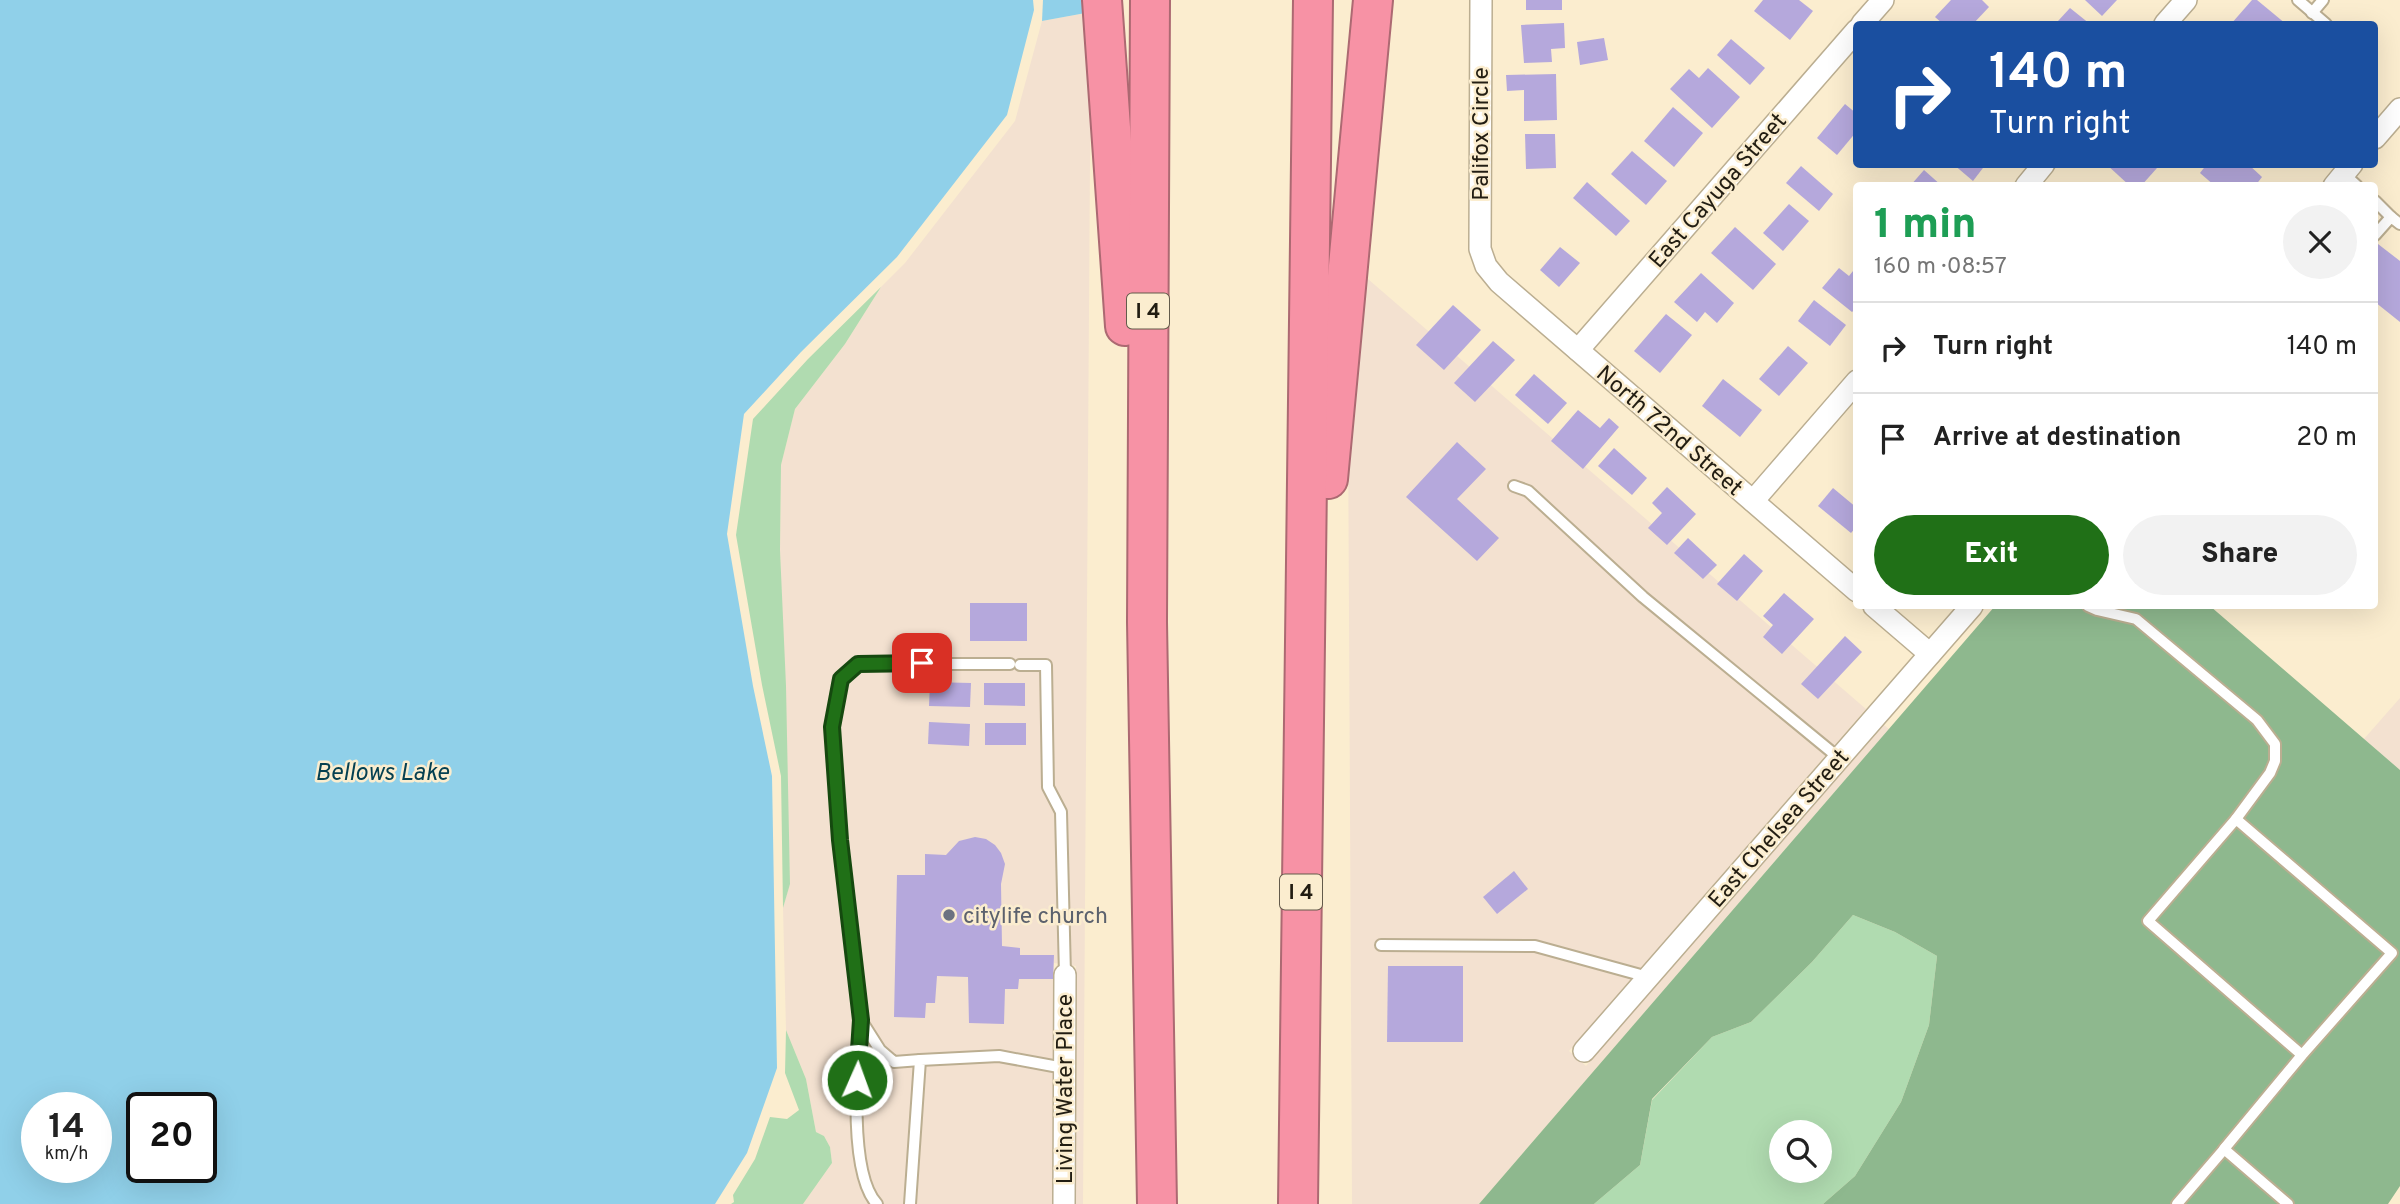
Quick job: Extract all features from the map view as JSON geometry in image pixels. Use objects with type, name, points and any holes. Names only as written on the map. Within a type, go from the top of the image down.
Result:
[{"type":"highway","points":[[1102,0],[1147,622]]},
{"type":"highway","name":"I 4","points":[[1150,0],[1147,622],[1157,1204]]},
{"type":"highway","name":"I 4","points":[[1297,1204],[1313,0]]},
{"type":"highway","points":[[1305,580],[1330,473],[1373,0]]},
{"type":"street","name":"Palifox Circle","points":[[1481,0],[1480,249],[1486,266]]},
{"type":"street","points":[[1864,21],[1883,0]]},
{"type":"street","points":[[2168,21],[2186,0]]},
{"type":"street","name":"East Cayuga Street","points":[[1578,350],[1853,35]]},
{"type":"street","points":[[2378,135],[2400,109]]},
{"type":"street","points":[[2029,182],[2041,168]]},
{"type":"street","name":"North 72nd Street","points":[[1486,266],[1499,282],[1853,588]]},
{"type":"street","points":[[1753,501],[1853,386]]},
{"type":"street","points":[[1878,609],[1930,654]]},
{"type":"street","name":"East Chelsea Street","points":[[1584,1051],[1969,609]]},
{"type":"street","name":"Living Water Place","points":[[1064,1204],[1065,975]]},
{"type":"lane","points":[[2298,0],[2322,21]]},
{"type":"lane","points":[[2312,13],[2323,0]]},
{"type":"lane","points":[[2378,204],[2396,220],[2378,233]]},
{"type":"lane","points":[[1514,486],[1528,491],[1643,597],[1839,758]]},
{"type":"lane","points":[[2095,609],[2136,619],[2257,720],[2275,744],[2275,761],[2270,774],[2236,819],[2148,920],[2302,1055]]},
{"type":"lane","points":[[877,1204],[869,1196],[860,1162],[856,1101],[861,1020],[840,840],[832,727],[841,679],[858,664],[1046,665],[1048,787],[1061,812],[1065,975]]},
{"type":"lane","points":[[2177,1204],[2392,953],[2236,819]]},
{"type":"lane","points":[[1381,945],[1535,946],[1648,977]]},
{"type":"lane","points":[[861,1020],[880,1050],[894,1062],[999,1056],[1064,1068]]},
{"type":"lane","points":[[910,1204],[920,1060]]},
{"type":"lane","points":[[2226,1147],[2224,1149],[2288,1204]]},
{"type":"shaded area","points":[[1091,12],[1083,1204],[1075,1204],[1076,966],[1054,963],[1053,1204],[803,1204],[832,1163],[830,1147],[824,1136],[816,1132],[806,1079],[786,1030],[783,908],[790,883],[780,550],[781,465],[795,409],[845,344],[881,287],[905,263],[1015,121],[1042,21]]},
{"type":"shaded area","points":[[1361,273],[1866,709],[1569,1051],[1586,1066],[1884,725],[1889,729],[1479,1204],[1352,1204],[1348,416]]},
{"type":"shaded area","points":[[2400,698],[2400,770],[2364,739]]},
{"type":"green space","points":[[881,287],[845,344],[795,409],[781,465],[780,550],[790,884],[783,908],[781,776],[736,535],[753,419],[808,359]]},
{"type":"green space","points":[[1992,609],[2213,609],[2400,770],[2400,1186],[2388,1204],[1823,1204],[1855,1176],[1901,1102],[1929,1025],[1937,956],[1895,932],[1853,915],[1812,962],[1751,1022],[1712,1037],[1652,1099],[1640,1165],[1594,1204],[1479,1204]]},
{"type":"green space","points":[[1853,915],[1895,932],[1937,956],[1929,1025],[1901,1102],[1855,1176],[1823,1204],[1594,1204],[1640,1165],[1652,1100],[1712,1037],[1751,1022],[1812,962]]},
{"type":"green space","points":[[786,1030],[806,1079],[816,1132],[824,1136],[830,1147],[832,1163],[803,1204],[731,1204],[734,1202],[733,1195],[755,1159],[770,1117],[787,1119],[799,1110],[785,1073]]},
{"type":"water","name":"Bellows Lake","points":[[0,0],[1033,0],[1034,10],[1007,115],[897,257],[801,352],[744,414],[727,534],[753,686],[772,776],[777,1068],[747,1153],[715,1204],[0,1204]]},
{"type":"water","points":[[1043,0],[1091,0],[1091,12],[1042,21]]},
{"type":"building","points":[[1526,0],[1562,0],[1562,10],[1526,10]]},
{"type":"building","points":[[1763,0],[1799,0],[1813,11],[1790,40],[1754,11]]},
{"type":"building","points":[[1951,0],[1982,0],[1989,7],[1976,21],[1940,21],[1935,17]]},
{"type":"building","points":[[2085,0],[2117,0],[2102,16]]},
{"type":"building","points":[[2252,0],[2257,0],[2282,21],[2234,21]]},
{"type":"building","points":[[2070,8],[2086,21],[2058,21]]},
{"type":"building","points":[[1564,23],[1565,48],[1551,49],[1552,62],[1524,63],[1521,25]]},
{"type":"building","points":[[1604,38],[1608,60],[1580,65],[1577,42]]},
{"type":"building","points":[[1731,39],[1765,68],[1750,85],[1717,55]]},
{"type":"building","points":[[1708,68],[1740,97],[1712,128],[1670,89],[1689,69],[1699,78]]},
{"type":"building","points":[[1556,74],[1557,120],[1524,121],[1524,90],[1507,91],[1506,75]]},
{"type":"building","points":[[1845,104],[1853,111],[1853,136],[1837,155],[1817,138]]},
{"type":"building","points":[[1673,107],[1703,133],[1674,167],[1644,141]]},
{"type":"building","points":[[1525,134],[1555,134],[1556,168],[1526,169]]},
{"type":"building","points":[[1632,151],[1667,181],[1646,205],[1611,174]]},
{"type":"building","points":[[1801,166],[1833,194],[1819,211],[1786,183]]},
{"type":"building","points":[[1958,168],[1983,168],[1973,181]]},
{"type":"building","points":[[2110,168],[2157,168],[2145,182],[2126,182]]},
{"type":"building","points":[[2204,168],[2252,168],[2262,177],[2258,182],[2210,182],[2200,173]]},
{"type":"building","points":[[1924,170],[1938,182],[1914,182]]},
{"type":"building","points":[[1587,182],[1630,221],[1616,236],[1573,198]]},
{"type":"building","points":[[1789,204],[1809,221],[1783,251],[1763,233]]},
{"type":"building","points":[[1735,227],[1776,264],[1753,290],[1711,253]]},
{"type":"building","points":[[2378,244],[2400,261],[2400,322],[2378,304]]},
{"type":"building","points":[[1560,247],[1580,263],[1559,287],[1540,270]]},
{"type":"building","points":[[1839,268],[1849,276],[1853,271],[1852,312],[1822,288]]},
{"type":"building","points":[[1701,273],[1734,303],[1717,323],[1705,312],[1697,322],[1674,302]]},
{"type":"building","points":[[1814,300],[1846,325],[1830,346],[1798,321]]},
{"type":"building","points":[[1453,305],[1481,330],[1444,370],[1416,345]]},
{"type":"building","points":[[1666,314],[1692,335],[1660,373],[1634,351]]},
{"type":"building","points":[[1493,341],[1515,360],[1475,402],[1454,383]]},
{"type":"building","points":[[1788,346],[1808,363],[1779,396],[1759,379]]},
{"type":"building","points":[[1534,374],[1567,403],[1548,424],[1515,395]]},
{"type":"building","points":[[1723,379],[1762,410],[1740,437],[1702,406]]},
{"type":"building","points":[[1578,410],[1600,428],[1609,418],[1619,427],[1583,469],[1551,441]]},
{"type":"building","points":[[1457,442],[1486,469],[1457,499],[1499,538],[1477,561],[1406,497]]},
{"type":"building","points":[[1614,448],[1647,478],[1632,495],[1598,466]]},
{"type":"building","points":[[1667,487],[1696,514],[1667,545],[1648,528],[1662,513],[1652,503]]},
{"type":"building","points":[[1833,488],[1853,505],[1853,531],[1851,533],[1818,506]]},
{"type":"building","points":[[1688,538],[1717,565],[1703,579],[1674,553]]},
{"type":"building","points":[[1744,554],[1763,571],[1737,601],[1717,584]]},
{"type":"building","points":[[1784,593],[1814,619],[1782,654],[1763,637],[1773,625],[1763,616]]},
{"type":"building","points":[[970,603],[1027,603],[1027,641],[970,641]]},
{"type":"building","points":[[1845,636],[1862,652],[1818,699],[1801,684]]},
{"type":"building","points":[[930,682],[971,683],[970,707],[929,706]]},
{"type":"building","points":[[984,683],[1025,683],[1025,706],[984,705]]},
{"type":"building","points":[[929,722],[970,724],[969,746],[928,744]]},
{"type":"building","points":[[985,723],[1026,723],[1026,745],[985,745]]},
{"type":"building","name":"citylife church","points":[[975,837],[986,839],[995,845],[1005,864],[1001,884],[1002,946],[1020,948],[1020,955],[1054,955],[1053,979],[1019,979],[1018,989],[1005,989],[1004,1024],[969,1023],[968,977],[937,976],[935,1003],[926,1003],[925,1018],[894,1017],[897,875],[925,875],[925,854],[946,855],[959,841]]},
{"type":"building","points":[[1514,871],[1528,889],[1497,914],[1483,897]]},
{"type":"building","points":[[1388,966],[1463,966],[1463,1042],[1387,1042]]},
{"type":"place","name":"citylife church","points":[[949,915]]},
{"type":"route","points":[[857,1080],[861,1020],[840,840],[832,727],[841,679],[858,664],[922,663]]}]
